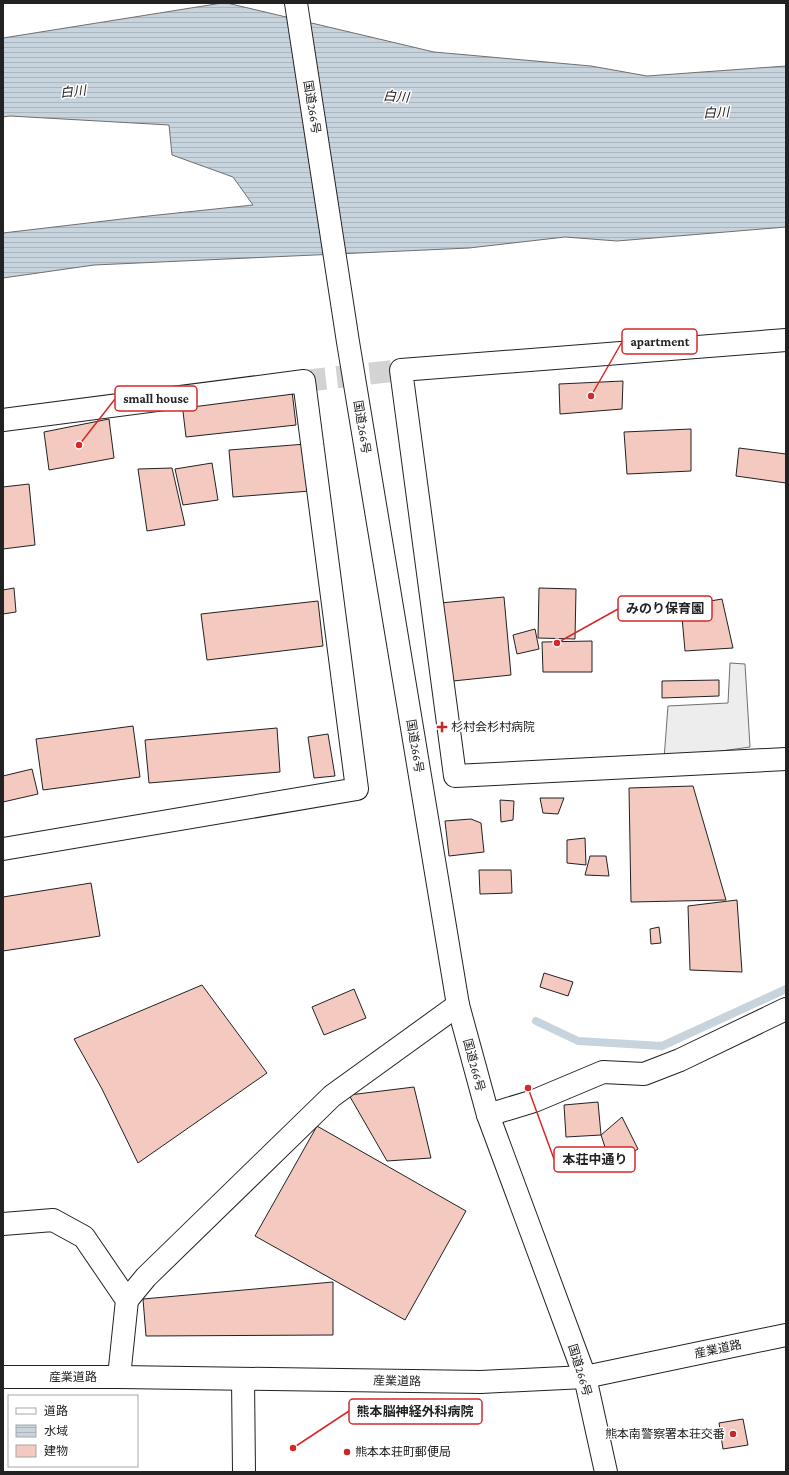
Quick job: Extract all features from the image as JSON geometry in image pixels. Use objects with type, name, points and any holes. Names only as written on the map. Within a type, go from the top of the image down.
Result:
[{"type":"main road","name":"国道266号","points":[[296,3],[348,342],[458,1005],[488,1115],[585,1377],[606,1472]]},
{"type":"main road","points":[[786,340],[401,370],[455,776],[786,759]]},
{"type":"main road","points":[[3,420],[304,381],[357,789],[3,849]]},
{"type":"main road","points":[[120,1377],[127,1300],[152,1272],[332,1096],[458,1005]]},
{"type":"main road","points":[[488,1115],[534,1101],[603,1072],[644,1074],[680,1060],[786,1009]]},
{"type":"main road","points":[[3,1224],[53,1220],[84,1237],[127,1300]]},
{"type":"main road","name":"産業道路","points":[[3,1377],[120,1377],[481,1382],[585,1377],[786,1335]]},
{"type":"main road","points":[[243,1379],[244,1472]]},
{"type":"shaded area","points":[[730,663],[745,664],[750,747],[664,759],[668,706],[728,703]]},
{"type":"water","name":"白川","points":[[222,3],[434,52],[591,66],[647,76],[786,66],[786,227],[617,241],[565,237],[469,248],[94,265],[3,278],[3,233],[253,205],[233,177],[172,155],[169,125],[10,116],[3,117],[3,38]]},
{"type":"building","points":[[623,381],[622,409],[560,414],[559,384]]},
{"type":"building","points":[[292,391],[296,425],[186,437],[182,403]]},
{"type":"building","points":[[109,419],[114,458],[49,470],[44,432]]},
{"type":"building","points":[[691,429],[691,471],[627,474],[624,432]]},
{"type":"building","points":[[306,444],[310,491],[233,497],[229,450]]},
{"type":"building","points":[[739,448],[786,454],[786,483],[736,476]]},
{"type":"building","points":[[212,463],[218,500],[183,505],[175,469]]},
{"type":"building","points":[[172,468],[185,525],[147,531],[138,469]]},
{"type":"building","points":[[29,484],[35,545],[3,549],[3,487]]},
{"type":"building","points":[[14,588],[16,612],[3,614],[3,590]]},
{"type":"building","points":[[539,588],[576,589],[575,639],[538,638]]},
{"type":"building","points":[[504,597],[511,675],[453,681],[440,603]]},
{"type":"building","points":[[722,599],[733,648],[685,651],[681,606]]},
{"type":"building","points":[[318,601],[323,646],[207,660],[201,614]]},
{"type":"building","points":[[535,629],[539,649],[517,654],[513,635]]},
{"type":"building","points":[[592,641],[592,672],[543,672],[542,642]]},
{"type":"building","points":[[719,680],[719,696],[662,698],[662,681]]},
{"type":"building","points":[[133,726],[140,777],[43,790],[36,739]]},
{"type":"building","points":[[277,728],[280,772],[149,783],[145,740]]},
{"type":"building","points":[[328,734],[335,776],[314,778],[308,737]]},
{"type":"building","points":[[32,769],[38,794],[3,802],[3,776]]},
{"type":"building","points":[[693,786],[726,900],[631,902],[629,788]]},
{"type":"building","points":[[540,798],[564,798],[558,814],[543,813]]},
{"type":"building","points":[[500,800],[514,801],[513,820],[501,822]]},
{"type":"building","points":[[471,819],[481,823],[484,852],[449,856],[445,821]]},
{"type":"building","points":[[585,838],[586,865],[567,863],[567,840]]},
{"type":"building","points":[[590,856],[606,856],[609,876],[585,875]]},
{"type":"building","points":[[479,870],[511,870],[512,893],[480,894]]},
{"type":"building","points":[[91,883],[100,936],[3,951],[3,897]]},
{"type":"building","points":[[737,900],[742,972],[690,970],[688,906]]},
{"type":"building","points":[[659,927],[661,943],[651,944],[650,929]]},
{"type":"building","points":[[544,973],[573,982],[568,996],[540,987]]},
{"type":"building","points":[[202,985],[267,1073],[138,1163],[102,1089],[74,1039]]},
{"type":"building","points":[[354,989],[366,1018],[324,1035],[312,1007]]},
{"type":"building","points":[[414,1087],[431,1158],[387,1161],[349,1095]]},
{"type":"building","points":[[598,1102],[601,1135],[566,1137],[564,1105]]},
{"type":"building","points":[[622,1117],[638,1149],[611,1165],[601,1135]]},
{"type":"building","points":[[317,1126],[466,1211],[405,1320],[255,1236]]},
{"type":"building","points":[[333,1282],[333,1335],[146,1336],[143,1299]]},
{"type":"building","name":"熊本南警察署本荘交番","points":[[743,1419],[748,1445],[723,1449],[719,1423]]},
{"type":"waterway","points":[[536,1021],[578,1041],[662,1046],[786,989]]},
{"type":"tunnel","points":[[304,381],[401,370]]},
{"type":"place","name":"apartment","points":[[591,396]]},
{"type":"place","name":"small house","points":[[79,445]]},
{"type":"place","name":"みのり保育園","points":[[557,643]]},
{"type":"place","name":"杉村会杉村病院","points":[[442,727]]},
{"type":"place","name":"本荘中通り","points":[[528,1088]]},
{"type":"place","name":"熊本南警察署本荘交番","points":[[733,1434]]},
{"type":"place","name":"熊本脳神経外科病院","points":[[293,1448]]},
{"type":"place","name":"熊本本荘町郵便局","points":[[347,1452]]}]
